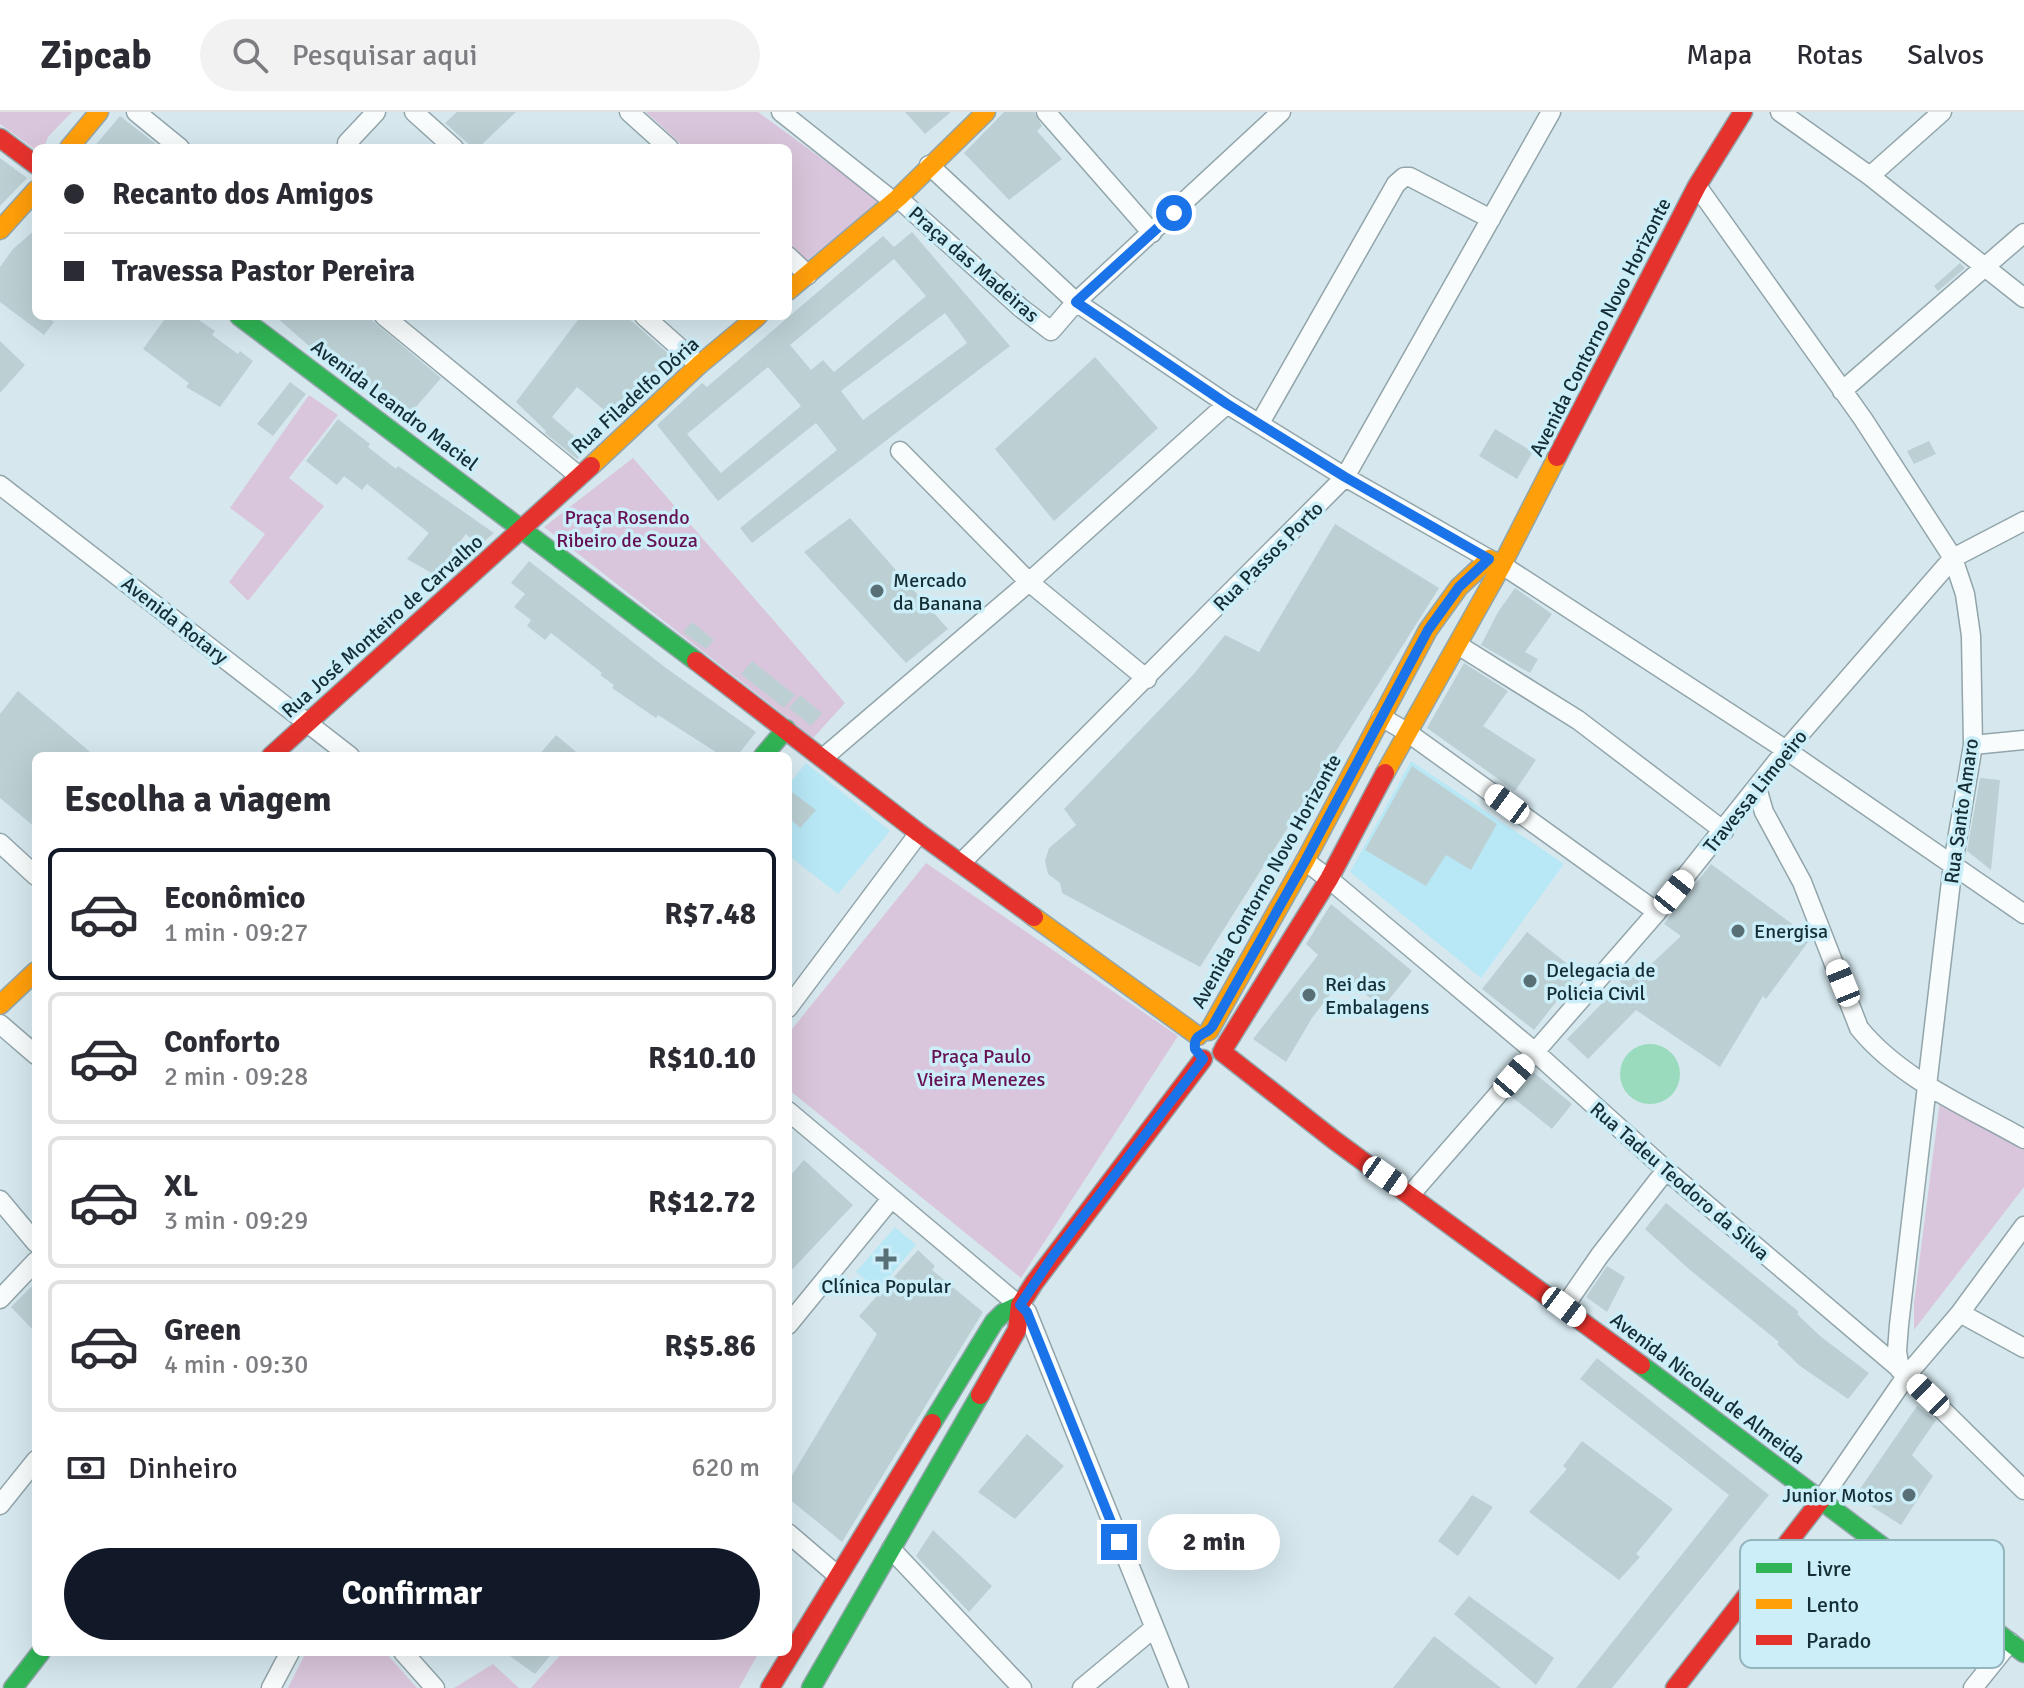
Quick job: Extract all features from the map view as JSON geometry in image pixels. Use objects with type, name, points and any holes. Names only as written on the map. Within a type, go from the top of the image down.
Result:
[{"type":"main road","points":[[72,144],[99,112]]},
{"type":"main road","points":[[792,288],[896,199],[986,112]]},
{"type":"main road","name":"Avenida Contorno Novo Horizonte","points":[[1458,645],[1482,599],[1495,562],[1697,186],[1743,112]]},
{"type":"main road","points":[[0,138],[32,162]]},
{"type":"main road","points":[[0,230],[32,194]]},
{"type":"main road","name":"Avenida Leandro Maciel","points":[[244,320],[524,529]]},
{"type":"main road","name":"Rua Filadelfo Dória","points":[[579,476],[699,365],[753,320]]},
{"type":"main road","points":[[579,476],[524,529],[919,833],[1203,1034],[1221,1036],[1223,1050]]},
{"type":"main road","name":"Rua José Monteiro de Carvalho","points":[[275,752],[524,529]]},
{"type":"main road","name":"Avenida Contorno Novo Horizonte","points":[[1203,1034],[1305,861],[1428,630],[1459,587],[1495,562]]},
{"type":"main road","points":[[1203,1059],[1214,1059],[1223,1050],[1329,879],[1407,732],[1458,645]]},
{"type":"main road","points":[[766,752],[786,729]]},
{"type":"main road","points":[[0,1005],[32,975]]},
{"type":"main road","points":[[1203,1034],[1195,1049],[1203,1059]]},
{"type":"main road","name":"Avenida Nicolau de Almeida","points":[[1223,1050],[1334,1140],[1564,1307],[1874,1540]]},
{"type":"main road","points":[[811,1688],[1017,1330],[1020,1305],[1053,1256],[1203,1059]]},
{"type":"main road","points":[[792,1651],[994,1322],[1003,1313],[1020,1305]]},
{"type":"main road","points":[[1790,1540],[1821,1500]]},
{"type":"main road","points":[[1675,1688],[1740,1604]]},
{"type":"main road","points":[[13,1688],[38,1656]]},
{"type":"main road","points":[[770,1688],[789,1656]]},
{"type":"street","points":[[136,112],[175,144]]},
{"type":"street","points":[[347,143],[376,112]]},
{"type":"street","points":[[629,112],[665,144]]},
{"type":"street","points":[[781,112],[896,199]]},
{"type":"street","points":[[1046,112],[1152,233]]},
{"type":"street","points":[[1281,112],[1076,302],[1227,404],[1345,477],[1495,562],[1786,750],[2024,914]]},
{"type":"street","name":"Rua Passos Porto","points":[[961,863],[1345,477],[1551,112]]},
{"type":"street","points":[[1780,112],[1870,176],[2024,298]]},
{"type":"street","points":[[1870,176],[1942,112]]},
{"type":"street","points":[[427,116],[451,144]]},
{"type":"street","name":"Praça das Madeiras","points":[[896,199],[1051,331],[1076,302],[929,165]]},
{"type":"street","points":[[1260,423],[1396,184],[1404,177],[1410,177],[1491,219]]},
{"type":"street","name":"Rua Santo Amaro","points":[[1697,186],[1842,391],[1953,558],[1965,594],[1971,636],[1973,745],[1953,864],[1899,1325],[1897,1351],[1904,1373]]},
{"type":"street","points":[[1842,391],[2024,233]]},
{"type":"street","points":[[792,260],[808,275]]},
{"type":"street","points":[[389,320],[579,476]]},
{"type":"street","points":[[648,320],[699,365]]},
{"type":"street","points":[[823,758],[1029,582],[1227,404]]},
{"type":"street","points":[[900,451],[1029,582],[1147,679]]},
{"type":"street","name":"Avenida Rotary","points":[[0,485],[345,752]]},
{"type":"street","name":"Travessa Limoeiro","points":[[1411,1194],[1657,912],[1786,750],[1953,558],[2024,521]]},
{"type":"street","points":[[1458,645],[1578,720],[1724,831]]},
{"type":"street","points":[[1381,717],[1407,732],[1657,912]]},
{"type":"street","points":[[1973,745],[2024,740]]},
{"type":"street","points":[[1757,788],[1764,812],[1802,882],[1859,1028],[1873,1045],[1929,1085],[2024,1139]]},
{"type":"street","points":[[792,1003],[919,833]]},
{"type":"street","points":[[0,843],[32,872]]},
{"type":"street","name":"Rua Tadeu Teodoro da Silva","points":[[1305,861],[1535,1052],[1666,1170],[1904,1373],[2024,1490]]},
{"type":"street","points":[[0,1024],[32,1052]]},
{"type":"street","points":[[792,1114],[1027,1312],[1179,1688]]},
{"type":"street","points":[[1564,1307],[1666,1170]]},
{"type":"street","points":[[792,1320],[891,1199]]},
{"type":"street","points":[[0,1200],[32,1238]]},
{"type":"street","points":[[1821,1500],[1904,1373],[1960,1313],[2024,1226]]},
{"type":"street","points":[[0,1299],[32,1265]]},
{"type":"street","points":[[1960,1313],[2024,1348]]},
{"type":"street","points":[[0,1505],[32,1465]]},
{"type":"street","points":[[792,1536],[837,1575]]},
{"type":"street","points":[[891,1549],[1022,1688]]},
{"type":"street","points":[[1082,1688],[1154,1628]]},
{"type":"street","points":[[271,1688],[288,1656]]},
{"type":"street","points":[[407,1656],[435,1688]]},
{"type":"street","points":[[1973,1688],[1994,1668]]},
{"type":"shaded area","points":[[1411,761],[1564,864],[1481,978],[1350,872]]},
{"type":"shaded area","points":[[806,763],[890,831],[838,894],[792,858],[792,780]]},
{"type":"shaded area","points":[[1650,1044],[1672,1052],[1680,1074],[1672,1096],[1650,1104],[1628,1096],[1620,1074],[1628,1052]]},
{"type":"shaded area","name":"Clínica Popular","points":[[895,1227],[916,1245],[878,1290],[856,1272]]},
{"type":"green space","points":[[0,112],[72,112],[48,137],[45,144],[32,144],[32,147],[0,124]]},
{"type":"green space","points":[[646,112],[758,112],[882,202],[806,261],[792,248],[792,144],[681,144]]},
{"type":"green space","points":[[309,395],[338,415],[289,478],[324,506],[248,601],[229,582],[265,534],[230,508]]},
{"type":"green space","name":"Praça Rosendo Ribeiro de Souza","points":[[633,458],[845,703],[813,738],[544,527]]},
{"type":"green space","name":"Praça Paulo Vieira Menezes","points":[[926,863],[1178,1036],[1021,1278],[792,1092],[792,1029]]},
{"type":"green space","points":[[1940,1100],[2024,1150],[2024,1187],[1914,1330],[1914,1303]]},
{"type":"green space","points":[[304,1656],[389,1656],[417,1688],[288,1688]]},
{"type":"green space","points":[[559,1656],[757,1656],[739,1688],[531,1688]]},
{"type":"green space","points":[[493,1664],[519,1688],[454,1688]]},
{"type":"building","points":[[457,112],[516,112],[482,144],[469,144],[445,123]]},
{"type":"building","points":[[905,112],[951,112],[925,134]]},
{"type":"building","points":[[1004,112],[1034,112],[1042,126],[1037,131],[1062,159],[1009,200],[964,153]]},
{"type":"building","points":[[120,116],[156,144],[96,144]]},
{"type":"building","points":[[0,158],[27,178],[0,206]]},
{"type":"building","points":[[32,232],[32,320],[54,322],[44,335],[0,302],[0,267],[13,249]]},
{"type":"building","points":[[912,232],[1010,346],[752,543],[740,528],[837,450],[816,423],[718,501],[657,425],[702,383],[707,387],[785,320],[792,320],[792,314],[883,236],[894,247]],"holes":[[[894,259],[926,296],[834,372],[823,360],[811,370],[790,345]],[[945,313],[967,343],[863,420],[841,391]],[[768,367],[801,406],[721,473],[687,434]]]},
{"type":"building","points":[[1960,263],[1965,268],[1938,291],[1934,286]]},
{"type":"building","points":[[164,320],[199,320],[215,331],[212,335],[253,361],[220,407],[186,387],[189,383],[143,349]]},
{"type":"building","points":[[280,320],[372,320],[441,378],[404,421],[341,374]]},
{"type":"building","points":[[578,320],[631,320],[679,363],[617,421],[577,387],[552,417],[588,448],[577,459],[545,433],[516,402]]},
{"type":"building","points":[[0,341],[25,365],[0,393]]},
{"type":"building","points":[[1095,357],[1158,428],[1054,521],[995,449]]},
{"type":"building","points":[[290,382],[306,394],[273,436],[257,424]]},
{"type":"building","points":[[338,419],[396,469],[398,466],[494,533],[479,546],[466,534],[435,575],[407,559],[429,533],[367,484],[362,490],[344,476],[337,485],[306,461]]},
{"type":"building","points":[[1495,429],[1533,452],[1517,479],[1479,456]]},
{"type":"building","points":[[1929,441],[1936,454],[1914,464],[1907,451]]},
{"type":"building","name":"Mercado da Banana","points":[[850,518],[948,629],[906,663],[804,552]]},
{"type":"building","points":[[1335,524],[1439,588],[1200,967],[1062,893],[1060,883],[1048,874],[1045,861],[1049,848],[1076,825],[1064,809],[1193,675],[1225,635],[1259,652]]},
{"type":"building","points":[[529,561],[666,668],[756,732],[740,752],[716,752],[658,715],[656,718],[612,688],[614,685],[600,675],[602,673],[551,633],[545,640],[527,626],[531,620],[514,607],[525,594],[511,583]]},
{"type":"building","points":[[1515,588],[1552,614],[1525,652],[1538,659],[1530,673],[1481,645]]},
{"type":"building","points":[[692,622],[714,640],[706,649],[683,632]]},
{"type":"building","points":[[752,661],[795,695],[784,708],[741,674]]},
{"type":"building","points":[[1464,663],[1508,691],[1483,726],[1536,760],[1515,791],[1427,728]]},
{"type":"building","points":[[18,691],[90,752],[32,752],[32,825],[0,798],[0,714]]},
{"type":"building","points":[[800,695],[822,713],[811,726],[789,708]]},
{"type":"building","points":[[556,735],[576,752],[541,752]]},
{"type":"building","points":[[1412,766],[1497,824],[1471,870],[1446,855],[1426,886],[1365,850]]},
{"type":"building","points":[[1980,778],[2000,780],[1991,870],[1967,851]]},
{"type":"building","points":[[792,792],[816,810],[800,828],[792,821]]},
{"type":"building","points":[[1711,864],[1811,938],[1766,999],[1763,996],[1720,1067],[1636,1010],[1588,1059],[1567,1039],[1622,983],[1620,981],[1637,963],[1646,969],[1681,936],[1664,924]]},
{"type":"building","points":[[1331,904],[1412,971],[1382,1008],[1344,976],[1312,1018],[1286,1062],[1253,1039],[1318,955],[1306,944]]},
{"type":"building","name":"Delegacia de Policia Civil","points":[[1527,932],[1579,973],[1534,1030],[1482,989]]},
{"type":"building","points":[[1533,1072],[1572,1104],[1552,1129],[1512,1097]]},
{"type":"building","points":[[804,1160],[853,1205],[792,1270],[792,1174]]},
{"type":"building","points":[[1666,1203],[1799,1312],[1797,1314],[1820,1336],[1869,1373],[1848,1399],[1800,1366],[1777,1344],[1779,1342],[1645,1229]]},
{"type":"building","points":[[918,1250],[935,1266],[932,1270],[983,1312],[842,1542],[792,1501],[792,1475],[877,1334],[859,1316]]},
{"type":"building","points":[[1607,1266],[1625,1277],[1607,1312],[1586,1297]]},
{"type":"building","points":[[32,1286],[32,1329],[11,1307]]},
{"type":"building","points":[[1597,1358],[1769,1495],[1612,1688],[1576,1688],[1729,1495],[1580,1379]]},
{"type":"building","points":[[1917,1406],[1936,1420],[1912,1455],[1933,1476],[1901,1525],[1855,1496]]},
{"type":"building","points":[[1027,1434],[1064,1466],[1015,1519],[978,1492]]},
{"type":"building","points":[[1582,1441],[1673,1509],[1636,1554],[1640,1557],[1619,1580],[1529,1512],[1567,1469],[1563,1466]]},
{"type":"building","points":[[1472,1495],[1493,1507],[1458,1556],[1438,1541]]},
{"type":"building","points":[[933,1530],[992,1586],[969,1612],[916,1556]]},
{"type":"building","points":[[1469,1596],[1554,1658],[1536,1685],[1454,1614]]},
{"type":"building","points":[[1434,1636],[1501,1688],[1393,1688]]},
{"type":"building","points":[[510,1656],[550,1656],[535,1674]]},
{"type":"traffic: fast","points":[[244,320],[696,661]]},
{"type":"traffic: fast","points":[[766,752],[786,729]]},
{"type":"traffic: fast","points":[[932,1423],[994,1322],[1003,1313],[1020,1305]]},
{"type":"traffic: fast","points":[[1641,1365],[1874,1540]]},
{"type":"traffic: fast","points":[[811,1688],[980,1395]]},
{"type":"traffic: fast","points":[[2004,1638],[2024,1653]]},
{"type":"traffic: fast","points":[[13,1688],[38,1656]]},
{"type":"traffic: slow","points":[[72,144],[99,112]]},
{"type":"traffic: slow","points":[[792,288],[898,198],[986,112]]},
{"type":"traffic: slow","points":[[0,230],[32,194]]},
{"type":"traffic: slow","points":[[591,466],[699,365],[753,320]]},
{"type":"traffic: slow","points":[[1385,773],[1502,565],[1557,457]]},
{"type":"traffic: slow","points":[[1209,1031],[1305,861],[1428,630],[1459,587],[1489,559],[1502,565]]},
{"type":"traffic: slow","points":[[1034,917],[1198,1036]]},
{"type":"traffic: slow","points":[[0,1005],[32,975]]},
{"type":"traffic: jam","points":[[1557,457],[1697,186],[1743,112]]},
{"type":"traffic: jam","points":[[0,138],[32,162]]},
{"type":"traffic: jam","points":[[275,752],[591,466]]},
{"type":"traffic: jam","points":[[696,661],[919,833],[1034,917]]},
{"type":"traffic: jam","points":[[1224,1048],[1329,879],[1385,773]]},
{"type":"traffic: jam","points":[[1222,1052],[1334,1140],[1641,1365]]},
{"type":"traffic: jam","points":[[980,1395],[1017,1330],[1020,1305],[1034,1283],[1203,1059]]},
{"type":"traffic: jam","points":[[792,1652],[932,1423]]},
{"type":"traffic: jam","points":[[1790,1540],[1821,1500]]},
{"type":"traffic: jam","points":[[1675,1688],[1740,1604]]},
{"type":"traffic: jam","points":[[770,1688],[790,1656]]},
{"type":"place","name":"Mercado da Banana","points":[[877,591]]},
{"type":"place","name":"Energisa","points":[[1738,931]]},
{"type":"place","name":"Delegacia de Policia Civil","points":[[1530,981]]},
{"type":"place","name":"Rei das Embalagens","points":[[1309,995]]},
{"type":"place","name":"Clínica Popular","points":[[886,1259]]},
{"type":"place","name":"Junior Motos","points":[[1909,1495]]},
{"type":"route","points":[[1119,1542],[1027,1312],[1020,1305],[1053,1256],[1203,1059],[1195,1049],[1195,1040],[1212,1027],[1428,630],[1459,587],[1489,559],[1345,477],[1227,404],[1076,302],[1174,213]]}]
